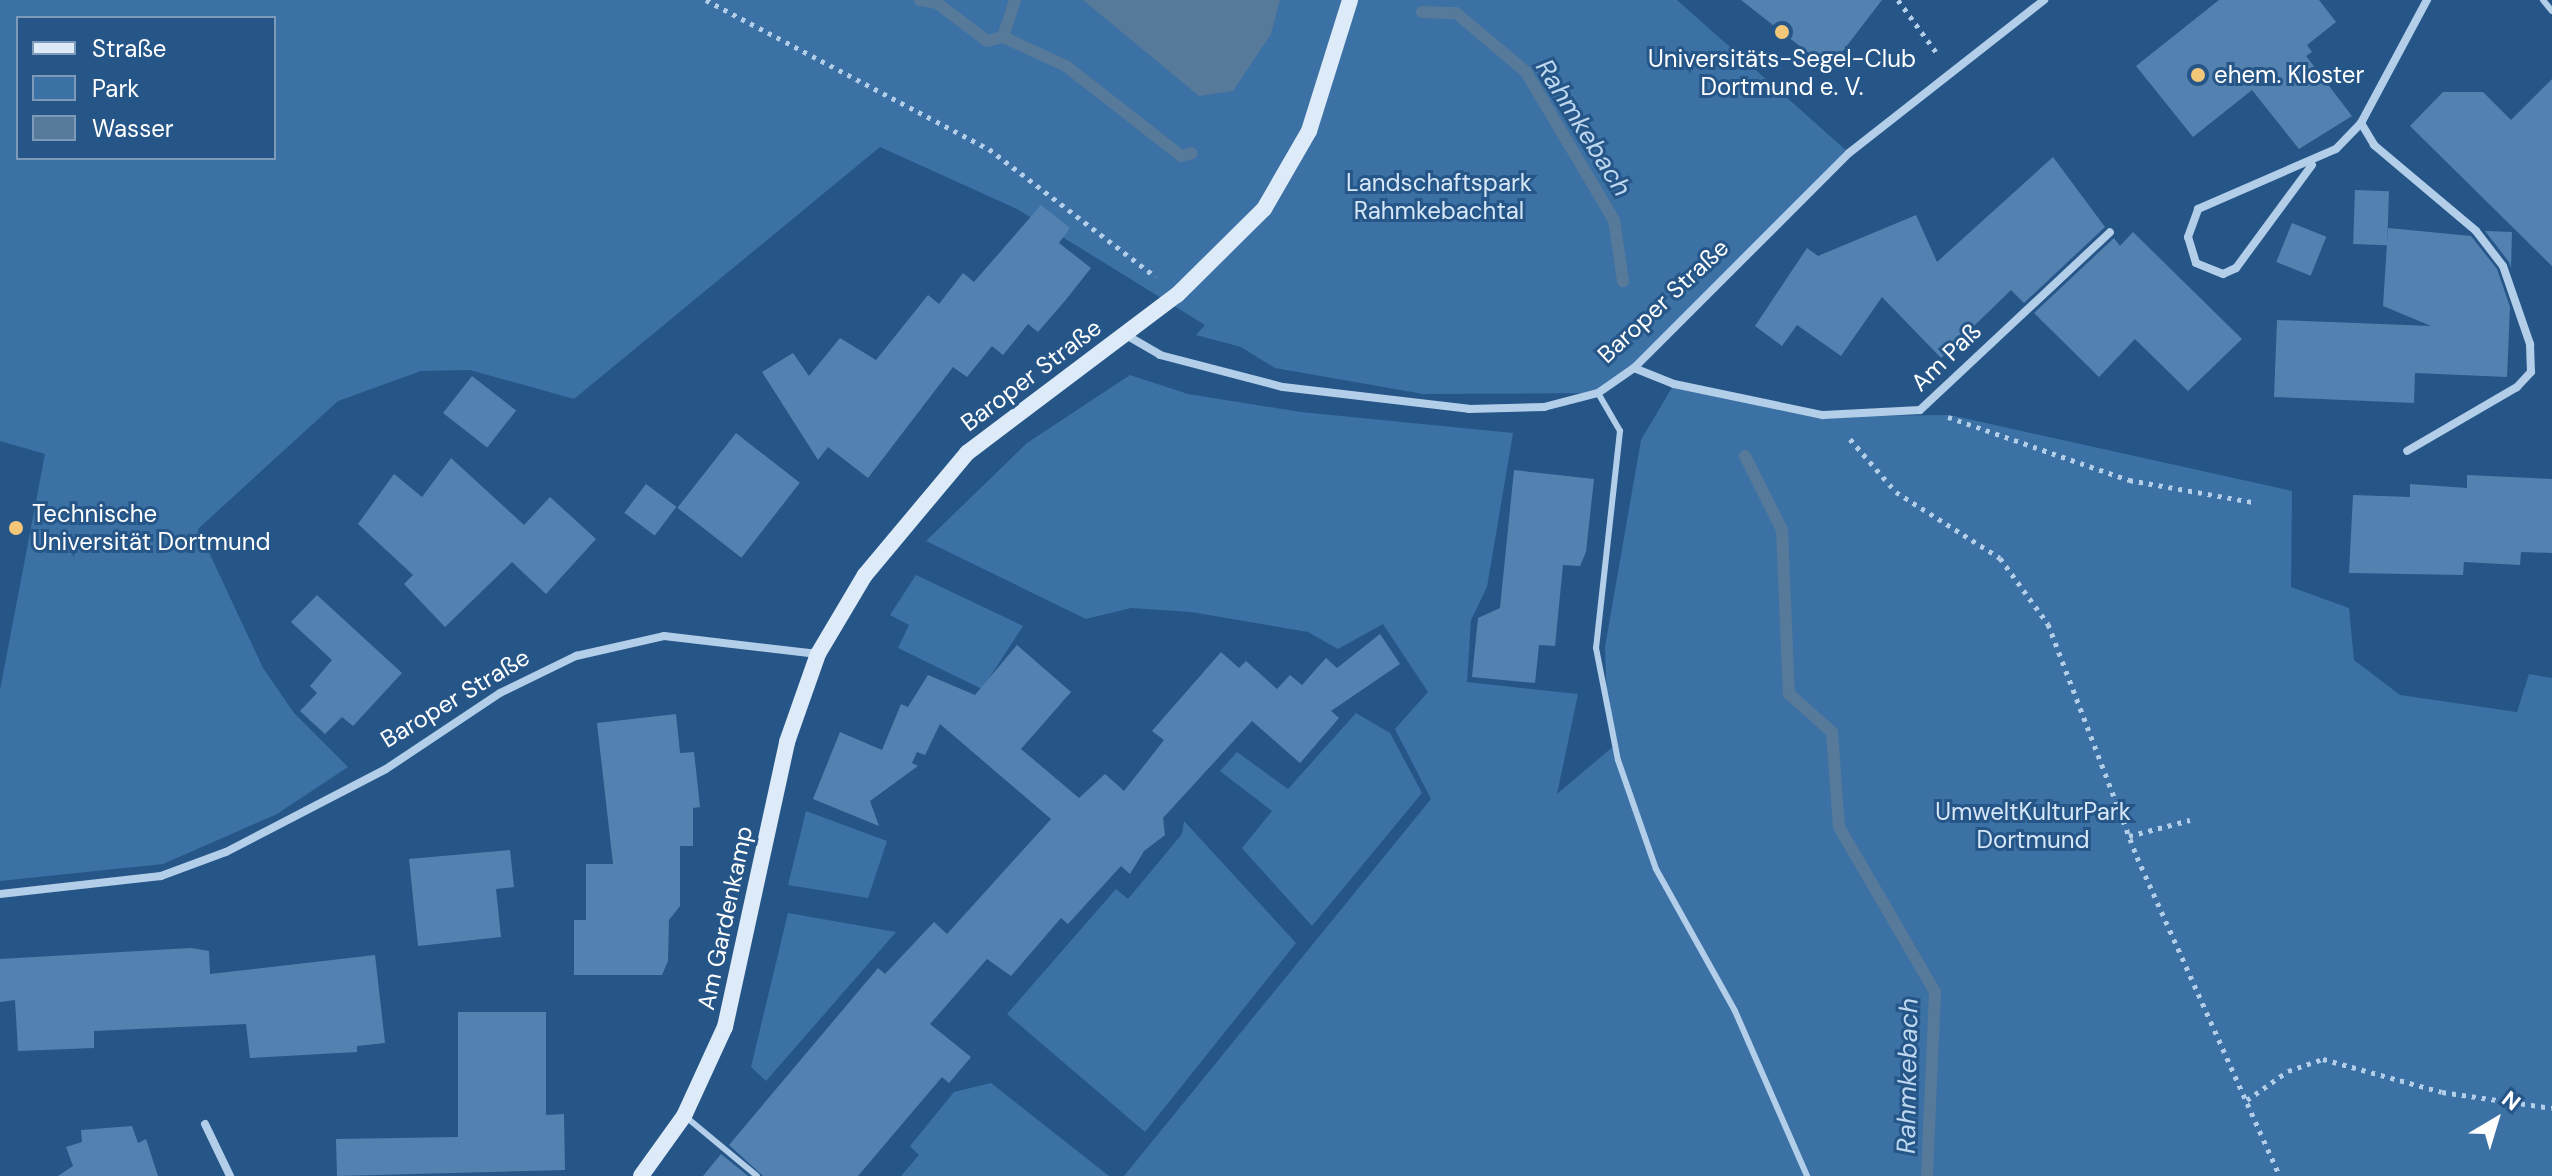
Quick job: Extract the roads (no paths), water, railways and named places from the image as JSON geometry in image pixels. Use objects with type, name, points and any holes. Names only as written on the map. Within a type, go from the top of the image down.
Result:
[{"type":"street","points":[[1126,335],[1177,295],[1264,209],[1301,144],[1341,46],[1350,0]]},
{"type":"street","name":"Baroper Straße","points":[[0,894],[161,876],[226,852],[386,769],[500,693],[576,656],[664,636],[818,654],[926,494],[1003,422],[1126,335],[1160,355],[1283,387],[1469,409],[1544,407],[1598,393],[1634,368],[1849,153],[2044,0]]},
{"type":"street","points":[[2312,165],[2198,209],[2188,237],[2196,263],[2223,274],[2236,268],[2312,165],[2361,123],[2427,0]]},
{"type":"street","points":[[2361,123],[2374,145],[2476,231],[2503,266],[2530,344],[2531,372],[2517,387],[2407,451]]},
{"type":"street","name":"Am Paß","points":[[1634,368],[1674,384],[1841,416],[1920,410],[2110,232]]},
{"type":"street","name":"Am Gardenkamp","points":[[641,1176],[684,1116],[725,1027],[787,742],[818,654]]},
{"type":"street","points":[[205,1124],[230,1176]]},
{"type":"lane","points":[[2543,0],[2552,11]]},
{"type":"lane","points":[[1598,393],[1620,431],[1596,648],[1618,760],[1656,869],[1735,1011],[1807,1176]]},
{"type":"lane","points":[[684,1116],[757,1176]]},
{"type":"water","points":[[1083,0],[1280,0],[1271,34],[1233,91],[1199,96]]},
{"type":"waterway","name":"Rahmkebach","points":[[920,0],[937,3],[987,41],[1003,37]]},
{"type":"waterway","name":"Rahmkebach","points":[[1015,0],[1003,37],[1066,66],[1181,156],[1192,153]]},
{"type":"waterway","name":"Rahmkebach","points":[[1422,12],[1456,13],[1526,72],[1614,220],[1623,281]]},
{"type":"waterway","name":"Rahmkebach","points":[[1745,456],[1782,530],[1789,694],[1832,732],[1839,827],[1935,992],[1927,1176]]},
{"type":"place","name":"Universitäts-Segel-Club Dortmund e. V.","points":[[1782,32]]},
{"type":"place","name":"ehem. Kloster","points":[[2198,75]]},
{"type":"place","name":"Technische Universität Dortmund","points":[[16,528]]},
{"type":"park label","name":"Landschaftspark Rahmkebachtal","points":[[1439,197]]},
{"type":"park label","name":"UmweltKulturPark Dortmund","points":[[2033,826]]}]
